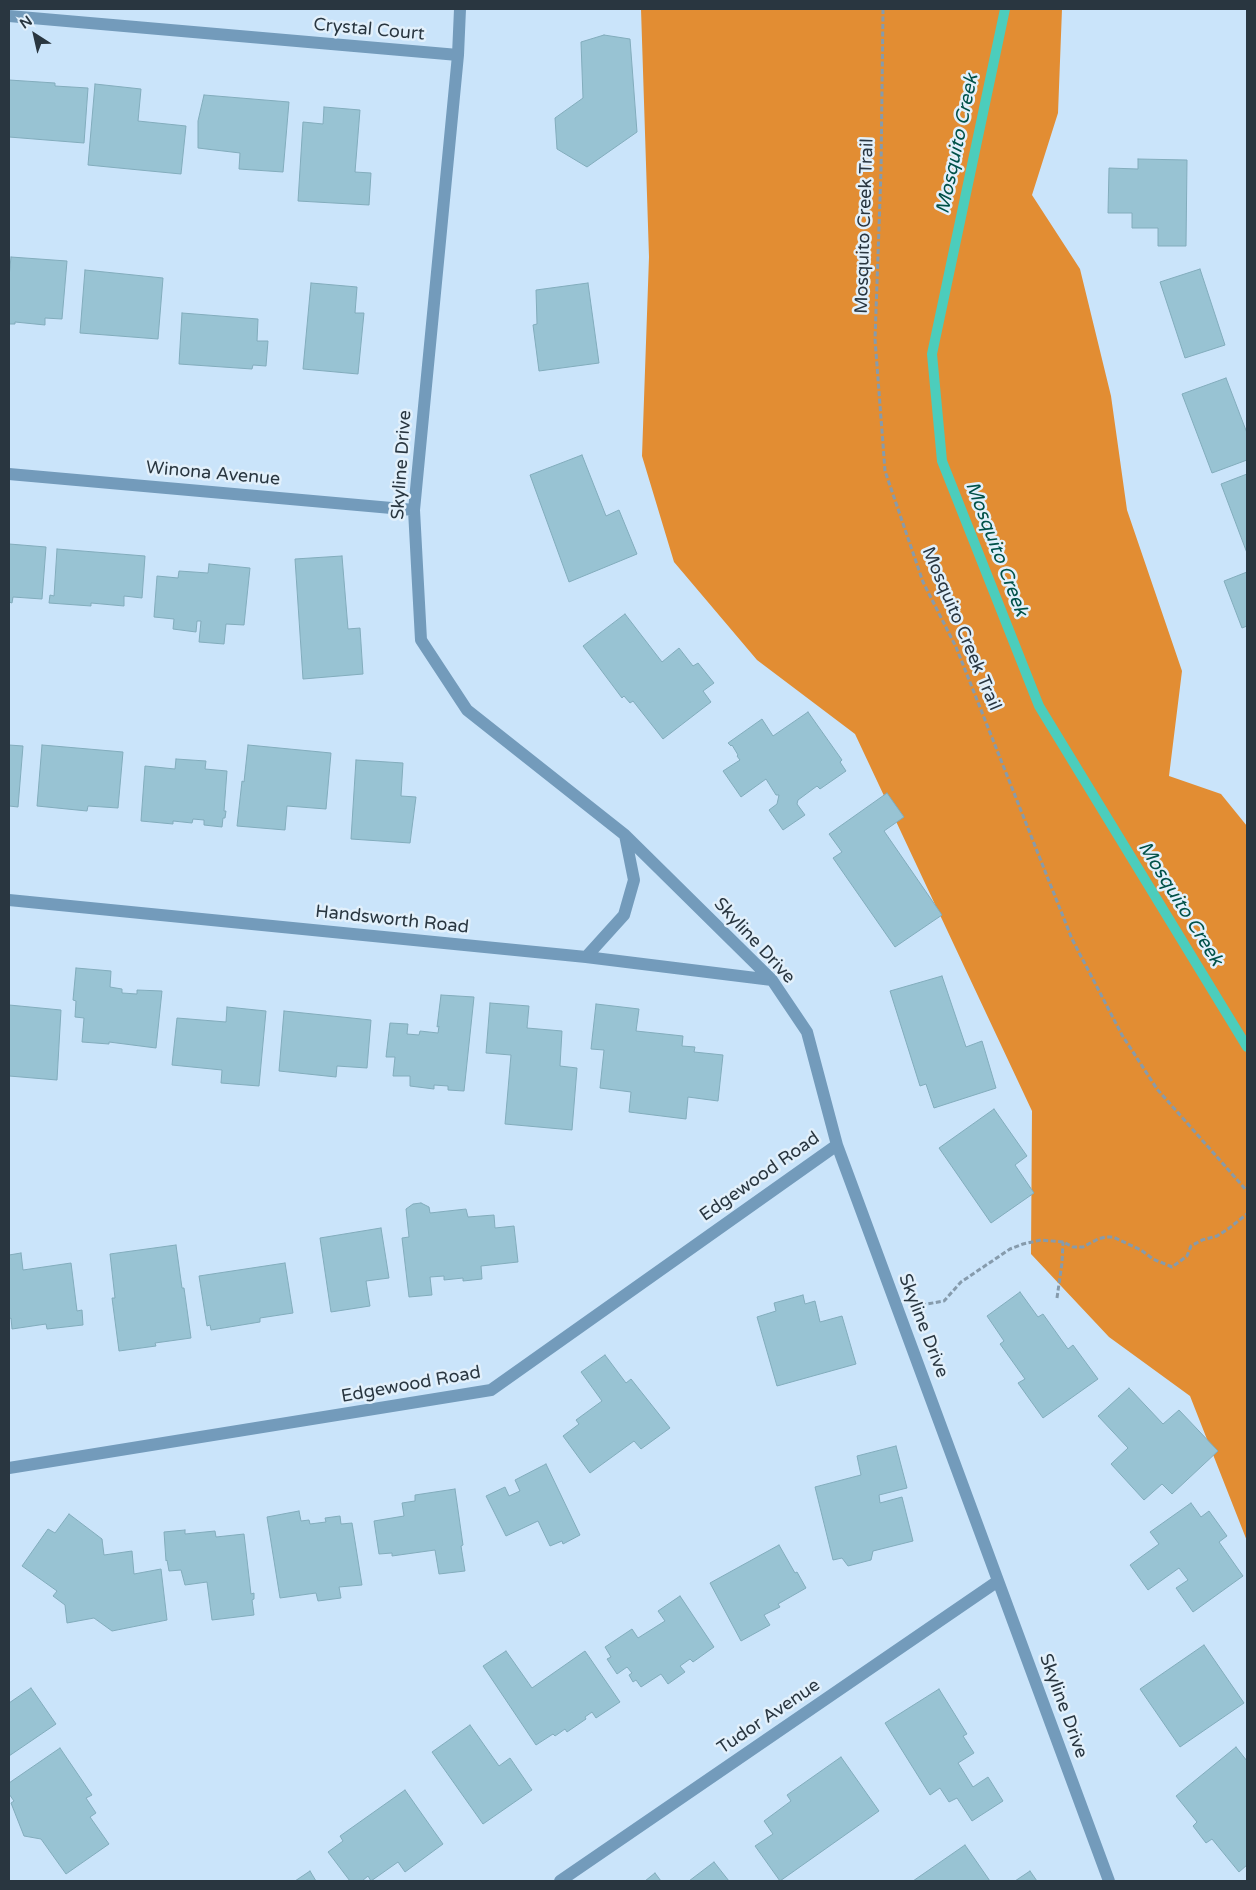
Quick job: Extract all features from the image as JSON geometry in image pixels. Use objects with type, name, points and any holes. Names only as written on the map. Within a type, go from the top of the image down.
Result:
[{"type":"street","name":"Skyline Drive","points":[[460,9],[458,55],[414,510],[421,640],[467,710],[625,835],[772,980],[807,1032],[836,1145],[1110,1881]]},
{"type":"street","name":"Crystal Court","points":[[9,16],[458,55]]},
{"type":"street","name":"Winona Avenue","points":[[9,474],[414,510]]},
{"type":"street","points":[[586,957],[624,915],[634,880],[625,835]]},
{"type":"street","name":"Handsworth Road","points":[[9,900],[586,957],[772,980]]},
{"type":"street","name":"Edgewood Road","points":[[9,1468],[491,1390],[836,1145]]},
{"type":"street","name":"Tudor Avenue","points":[[560,1881],[998,1581]]},
{"type":"path","name":"Mosquito Creek Trail","points":[[883,9],[881,171],[875,339],[885,471],[923,582],[956,647],[1072,939],[1122,1035],[1157,1089],[1247,1191]]},
{"type":"path","points":[[900,1314],[920,1305],[944,1301],[961,1282],[1010,1249],[1041,1240],[1063,1242],[1073,1248],[1083,1247],[1098,1239],[1114,1237],[1141,1250],[1153,1259],[1172,1267],[1187,1256],[1191,1246],[1202,1240],[1217,1236],[1247,1214]]},
{"type":"path","points":[[1057,1298],[1063,1242]]},
{"type":"shaded area","points":[[641,9],[1062,9],[1058,113],[1032,195],[1080,269],[1111,396],[1127,510],[1182,671],[1169,776],[1221,794],[1247,826],[1247,1541],[1190,1396],[1109,1337],[1031,1254],[1032,1111],[855,734],[757,660],[674,562],[642,456],[649,257]]},
{"type":"building","points":[[604,35],[630,39],[637,132],[587,167],[557,149],[555,118],[583,98],[581,42]]},
{"type":"building","points":[[9,80],[55,83],[55,86],[88,88],[84,143],[9,137]]},
{"type":"building","points":[[95,84],[141,89],[138,121],[186,126],[181,174],[88,165]]},
{"type":"building","points":[[204,95],[289,102],[283,172],[239,169],[240,153],[198,148],[198,121]]},
{"type":"building","points":[[324,107],[360,110],[355,172],[371,173],[369,205],[298,201],[303,122],[323,124]]},
{"type":"building","points":[[1138,159],[1187,160],[1186,246],[1158,246],[1158,228],[1132,228],[1132,213],[1108,213],[1109,168],[1138,169]]},
{"type":"building","points":[[11,257],[67,261],[62,319],[45,318],[45,325],[15,322],[15,324],[9,324]]},
{"type":"building","points":[[1200,269],[1225,345],[1185,358],[1160,282]]},
{"type":"building","points":[[85,270],[163,278],[158,339],[80,333]]},
{"type":"building","points":[[311,283],[357,287],[355,313],[364,313],[358,374],[303,369]]},
{"type":"building","points":[[588,283],[599,363],[539,371],[533,325],[537,324],[536,290]]},
{"type":"building","points":[[182,313],[258,319],[257,341],[268,341],[266,366],[253,365],[252,369],[179,364]]},
{"type":"building","points":[[1226,378],[1247,433],[1247,460],[1212,473],[1182,394]]},
{"type":"building","points":[[582,455],[606,516],[619,510],[637,554],[569,582],[530,475]]},
{"type":"building","points":[[1247,474],[1247,553],[1221,484]]},
{"type":"building","points":[[9,544],[46,547],[42,599],[13,597],[12,603],[9,602]]},
{"type":"building","points":[[57,549],[145,556],[142,598],[124,596],[124,606],[91,603],[91,606],[49,603],[50,595],[54,596]]},
{"type":"building","points":[[342,556],[348,629],[360,628],[363,674],[303,679],[295,559]]},
{"type":"building","points":[[209,564],[250,568],[244,625],[226,624],[224,644],[199,642],[201,621],[197,621],[196,632],[173,629],[174,619],[154,617],[157,576],[178,578],[179,571],[208,573]]},
{"type":"building","points":[[1247,572],[1247,626],[1242,628],[1224,581]]},
{"type":"building","points":[[625,614],[662,662],[679,648],[693,666],[698,663],[714,683],[703,691],[711,702],[663,739],[633,701],[630,703],[624,696],[622,698],[583,646]]},
{"type":"building","points":[[808,712],[842,760],[840,762],[846,771],[820,789],[817,786],[798,800],[797,804],[805,815],[783,830],[769,810],[777,804],[779,795],[776,795],[766,779],[741,797],[723,771],[740,760],[732,745],[728,743],[762,719],[773,736]]},
{"type":"building","points":[[9,745],[23,746],[18,807],[9,806]]},
{"type":"building","points":[[42,745],[123,752],[118,808],[88,806],[87,811],[37,806]]},
{"type":"building","points":[[248,745],[331,753],[326,809],[287,806],[285,830],[237,826]]},
{"type":"building","points":[[176,759],[206,761],[205,769],[227,771],[224,811],[226,811],[222,827],[204,825],[204,820],[193,819],[192,823],[173,821],[173,824],[141,821],[145,766],[175,769]]},
{"type":"building","points":[[356,760],[403,763],[401,796],[416,797],[410,843],[351,839]]},
{"type":"building","points":[[887,793],[904,817],[884,831],[942,915],[895,947],[833,858],[842,852],[829,834]]},
{"type":"building","points":[[76,968],[111,971],[110,987],[122,989],[122,993],[137,994],[137,990],[162,991],[156,1048],[109,1042],[109,1044],[82,1042],[84,1018],[75,1017],[76,1001],[73,1000]]},
{"type":"building","points":[[942,976],[966,1047],[982,1041],[996,1088],[934,1108],[926,1084],[920,1086],[890,991]]},
{"type":"building","points":[[441,995],[474,997],[464,1091],[448,1090],[448,1086],[434,1085],[434,1089],[410,1086],[410,1076],[393,1076],[395,1057],[386,1057],[390,1023],[408,1024],[407,1034],[419,1035],[420,1031],[438,1033]]},
{"type":"building","points":[[490,1003],[529,1006],[527,1028],[562,1031],[560,1066],[577,1068],[572,1130],[505,1124],[511,1055],[486,1053]]},
{"type":"building","points":[[596,1004],[639,1009],[636,1031],[683,1036],[682,1046],[695,1047],[694,1052],[723,1055],[718,1101],[688,1097],[686,1119],[629,1112],[631,1092],[600,1088],[604,1050],[591,1049]]},
{"type":"building","points":[[9,1005],[61,1010],[57,1080],[9,1076]]},
{"type":"building","points":[[227,1007],[266,1011],[259,1086],[221,1083],[222,1070],[172,1065],[177,1018],[226,1022]]},
{"type":"building","points":[[284,1011],[371,1020],[367,1068],[337,1066],[336,1077],[279,1071]]},
{"type":"building","points":[[994,1109],[1027,1156],[1015,1165],[1034,1193],[991,1223],[939,1148]]},
{"type":"building","points":[[421,1203],[429,1207],[430,1213],[466,1209],[468,1217],[494,1215],[495,1228],[514,1226],[518,1262],[481,1266],[482,1279],[463,1281],[463,1278],[444,1280],[444,1276],[430,1277],[432,1295],[409,1297],[402,1238],[409,1237],[406,1209],[413,1204]]},
{"type":"building","points":[[381,1228],[389,1278],[366,1281],[370,1306],[331,1312],[320,1238]]},
{"type":"building","points":[[176,1245],[191,1338],[155,1343],[156,1346],[119,1351],[112,1298],[115,1298],[110,1254]]},
{"type":"building","points":[[21,1253],[23,1270],[71,1263],[77,1311],[82,1310],[83,1325],[47,1329],[46,1324],[12,1329],[11,1318],[9,1319],[9,1255]]},
{"type":"building","points":[[285,1263],[293,1313],[260,1318],[260,1322],[211,1330],[210,1325],[207,1326],[199,1276]]},
{"type":"building","points":[[1020,1292],[1038,1317],[1043,1314],[1068,1349],[1073,1345],[1098,1379],[1043,1418],[1018,1383],[1025,1379],[1000,1344],[1004,1341],[987,1316]]},
{"type":"building","points":[[803,1295],[805,1304],[815,1301],[820,1322],[842,1316],[856,1364],[777,1386],[757,1317],[776,1311],[774,1303]]},
{"type":"building","points":[[605,1355],[626,1383],[631,1379],[670,1428],[641,1449],[634,1441],[590,1473],[563,1436],[579,1424],[576,1420],[602,1401],[581,1372]]},
{"type":"building","points":[[1129,1388],[1163,1424],[1179,1410],[1218,1451],[1172,1494],[1162,1484],[1144,1500],[1111,1464],[1128,1448],[1098,1416]]},
{"type":"building","points":[[896,1446],[907,1488],[879,1495],[880,1503],[902,1497],[913,1541],[873,1551],[871,1560],[848,1566],[842,1558],[833,1560],[815,1487],[861,1475],[857,1456]]},
{"type":"building","points":[[546,1464],[580,1535],[563,1544],[562,1541],[550,1546],[538,1521],[506,1536],[486,1496],[505,1487],[509,1496],[520,1491],[515,1480]]},
{"type":"building","points":[[455,1489],[465,1571],[439,1574],[435,1550],[392,1556],[392,1553],[379,1554],[374,1521],[404,1516],[402,1503],[415,1501],[415,1495]]},
{"type":"building","points":[[1191,1503],[1201,1517],[1209,1511],[1227,1536],[1219,1542],[1243,1576],[1193,1612],[1176,1588],[1188,1580],[1179,1568],[1148,1590],[1130,1565],[1159,1544],[1150,1532]]},
{"type":"building","points":[[299,1511],[301,1521],[309,1520],[310,1524],[326,1522],[325,1518],[340,1516],[341,1524],[352,1523],[362,1585],[339,1587],[341,1598],[318,1601],[316,1593],[280,1598],[267,1517]]},
{"type":"building","points":[[69,1514],[102,1539],[104,1555],[132,1551],[134,1574],[161,1569],[167,1620],[112,1631],[94,1618],[67,1623],[65,1605],[53,1596],[57,1591],[22,1566],[48,1529],[55,1533]]},
{"type":"building","points":[[185,1530],[185,1534],[215,1531],[216,1537],[244,1534],[251,1594],[254,1593],[254,1599],[252,1600],[254,1615],[212,1620],[207,1582],[185,1585],[181,1570],[169,1571],[166,1561],[164,1532]]},
{"type":"building","points":[[779,1545],[806,1588],[778,1604],[780,1607],[764,1615],[770,1625],[741,1641],[710,1583]]},
{"type":"building","points":[[680,1596],[714,1647],[693,1662],[690,1659],[680,1666],[685,1672],[668,1684],[661,1674],[641,1687],[636,1680],[633,1682],[629,1675],[632,1673],[627,1667],[617,1674],[607,1659],[611,1657],[605,1647],[632,1629],[638,1638],[665,1621],[658,1611]]},
{"type":"building","points":[[1204,1645],[1244,1703],[1180,1747],[1140,1689]]},
{"type":"building","points":[[506,1651],[532,1688],[585,1651],[620,1702],[596,1718],[592,1712],[585,1717],[586,1719],[567,1732],[565,1729],[555,1736],[553,1734],[536,1745],[483,1666]]},
{"type":"building","points":[[31,1688],[56,1724],[9,1756],[9,1703]]},
{"type":"building","points":[[939,1689],[967,1734],[963,1736],[974,1753],[958,1763],[973,1787],[988,1777],[1003,1801],[972,1821],[957,1798],[949,1802],[940,1788],[930,1795],[885,1723]]},
{"type":"building","points":[[470,1725],[499,1766],[510,1758],[532,1790],[483,1824],[432,1752]]},
{"type":"building","points":[[1236,1747],[1247,1761],[1247,1865],[1239,1872],[1212,1839],[1206,1843],[1193,1826],[1197,1822],[1176,1796]]},
{"type":"building","points":[[60,1748],[92,1795],[86,1798],[96,1813],[90,1817],[109,1844],[66,1874],[41,1839],[24,1836],[11,1803],[14,1801],[9,1794],[9,1783]]},
{"type":"building","points":[[841,1757],[879,1811],[780,1881],[755,1846],[773,1834],[764,1821],[791,1801],[787,1795]]},
{"type":"building","points":[[405,1790],[443,1844],[405,1872],[398,1862],[371,1881],[368,1876],[362,1881],[350,1881],[328,1852],[343,1841],[340,1836]]},
{"type":"building","points":[[965,1845],[990,1881],[913,1881]]},
{"type":"building","points":[[714,1862],[729,1881],[689,1881]]},
{"type":"building","points":[[310,1871],[316,1881],[295,1881]]},
{"type":"building","points":[[1030,1871],[1037,1881],[1015,1881]]},
{"type":"building","points":[[655,1873],[661,1881],[645,1881]]},
{"type":"waterway","name":"Mosquito Creek","points":[[1005,9],[932,354],[942,461],[1039,706],[1247,1047]]}]
